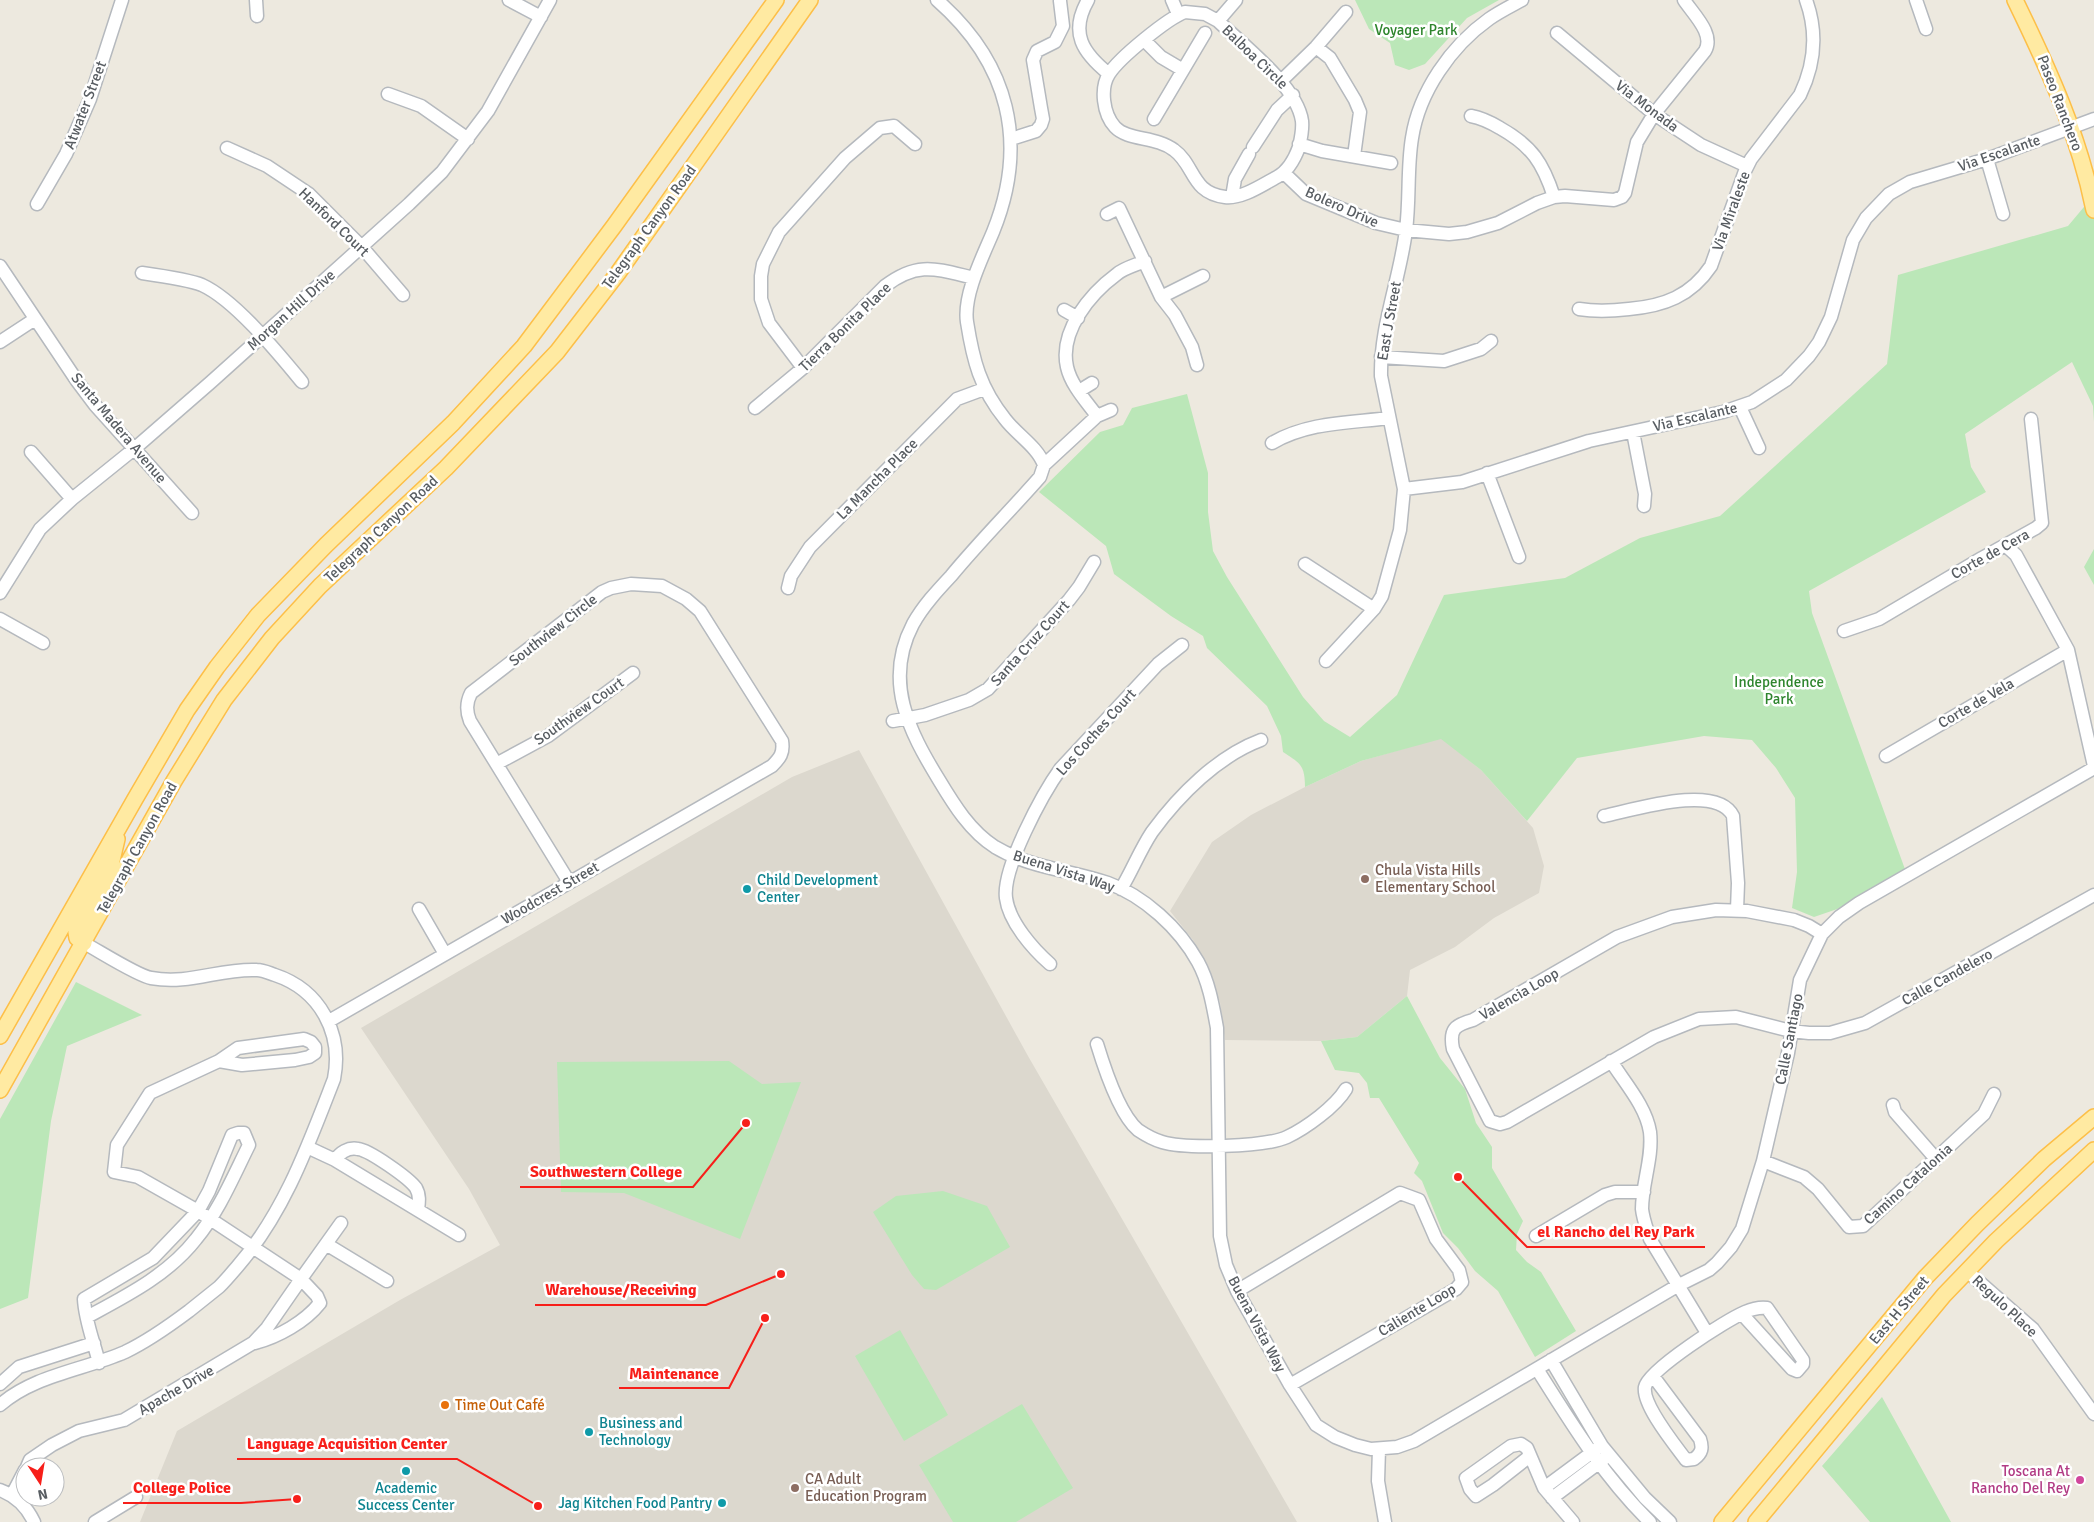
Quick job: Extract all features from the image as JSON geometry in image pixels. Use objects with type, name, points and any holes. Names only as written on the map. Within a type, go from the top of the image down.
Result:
[{"type":"main road","name":"Telegraph Canyon Road","points":[[0,1036],[187,710],[217,667],[258,615],[326,546],[453,424],[524,346],[614,226],[776,0]]},
{"type":"main road","name":"Telegraph Canyon Road","points":[[0,1090],[174,781],[224,700],[272,638],[320,586],[446,468],[557,352],[618,273],[810,0]]},
{"type":"main road","name":"Paseo Ranchero","points":[[2015,0],[2052,77],[2087,175],[2094,210]]},
{"type":"main road","points":[[84,943],[77,938],[76,932],[110,869],[116,850],[119,828]]},
{"type":"main road","name":"East H Street","points":[[1722,1522],[1925,1278],[2044,1159],[2094,1116]]},
{"type":"main road","name":"East H Street","points":[[1756,1522],[1944,1295],[1968,1272],[1996,1240],[2094,1150]]},
{"type":"street","name":"Atwater Street","points":[[37,204],[66,154],[90,99],[122,0]]},
{"type":"street","points":[[256,0],[257,16]]},
{"type":"street","points":[[509,0],[541,17]]},
{"type":"street","name":"Morgan Hill Drive","points":[[0,593],[40,529],[72,499],[134,449],[262,336],[442,172],[488,111],[550,0]]},
{"type":"street","points":[[937,0],[952,13],[980,50],[1001,87],[1006,106],[1011,139],[1010,170],[1001,210],[971,287],[966,319],[978,372],[984,389],[1005,420],[1036,452],[1044,465]]},
{"type":"street","points":[[1172,0],[1178,14],[1144,40],[1109,74],[1104,96],[1104,108],[1115,127],[1129,136],[1160,141],[1176,150],[1194,179],[1209,192],[1232,197],[1240,196],[1284,173]]},
{"type":"street","points":[[1218,21],[1236,0]]},
{"type":"street","name":"East J Street","points":[[1326,661],[1374,609],[1382,596],[1392,566],[1400,530],[1404,489],[1389,418],[1381,357],[1383,338],[1406,230],[1412,138],[1419,113],[1434,80],[1459,46],[1488,20],[1522,0]]},
{"type":"street","points":[[1471,116],[1482,118],[1517,137],[1528,147],[1544,170],[1554,197],[1565,196],[1614,200],[1622,197],[1625,193],[1637,142],[1654,114],[1704,52],[1708,44],[1707,35],[1684,0]]},
{"type":"street","name":"Via Miraleste","points":[[1579,309],[1599,312],[1648,307],[1676,299],[1693,287],[1711,266],[1747,166],[1800,95],[1809,75],[1814,36],[1806,0]]},
{"type":"street","points":[[1916,0],[1926,29]]},
{"type":"street","points":[[1011,139],[1036,131],[1043,120],[1033,60],[1037,51],[1055,42],[1063,26],[1058,1],[1085,4],[1080,28],[1082,46],[1095,63],[1109,74]]},
{"type":"street","name":"Balboa Circle","points":[[1178,14],[1185,12],[1205,14],[1218,21],[1281,81],[1293,95],[1302,119],[1302,131],[1296,154],[1284,173]]},
{"type":"street","points":[[1281,81],[1316,47],[1346,12]]},
{"type":"street","points":[[1154,119],[1205,33]]},
{"type":"street","name":"Via Monada","points":[[1557,33],[1654,114],[1701,145],[1747,166]]},
{"type":"street","points":[[1144,40],[1161,57],[1183,70]]},
{"type":"street","points":[[1316,47],[1330,58],[1356,100],[1360,112],[1354,156]]},
{"type":"street","points":[[388,94],[421,106],[468,139]]},
{"type":"street","points":[[1232,197],[1235,179],[1251,150],[1277,110],[1293,95]]},
{"type":"street","name":"Via Escalante","points":[[1404,489],[1448,485],[1582,443],[1740,408],[1764,396],[1786,380],[1814,349],[1831,317],[1854,240],[1866,218],[1880,201],[1910,182],[1987,159],[2094,119]]},
{"type":"street","points":[[803,368],[770,323],[761,299],[760,276],[763,264],[780,232],[845,158],[880,128],[894,126],[915,144]]},
{"type":"street","points":[[1299,144],[1322,151],[1391,163]]},
{"type":"street","name":"Hanford Court","points":[[227,148],[267,166],[309,194],[361,246],[403,295]]},
{"type":"street","points":[[1987,159],[2003,214]]},
{"type":"street","name":"Bolero Drive","points":[[1284,173],[1306,194],[1376,223],[1406,230],[1449,234],[1467,232],[1498,223],[1537,203],[1554,197]]},
{"type":"street","points":[[1107,214],[1119,208],[1161,297],[1175,315],[1192,347],[1197,365]]},
{"type":"street","points":[[1097,416],[1074,384],[1067,368],[1066,351],[1071,331],[1085,305],[1118,273],[1145,261]]},
{"type":"street","name":"Santa Madera Avenue","points":[[0,266],[77,381],[134,449],[192,513]]},
{"type":"street","name":"Tierra Bonita Place","points":[[754,408],[803,368],[885,286],[898,276],[917,269],[932,268],[974,278]]},
{"type":"street","points":[[142,273],[200,284],[217,294],[262,336],[302,382]]},
{"type":"street","points":[[1161,297],[1203,276]]},
{"type":"street","points":[[1064,310],[1078,318]]},
{"type":"street","points":[[0,342],[35,319]]},
{"type":"street","points":[[1381,357],[1444,361],[1481,349],[1491,341]]},
{"type":"street","points":[[1080,391],[1092,383]]},
{"type":"street","name":"La Mancha Place","points":[[788,588],[791,576],[811,546],[957,399],[984,389]]},
{"type":"street","points":[[1740,408],[1759,448]]},
{"type":"street","name":"Buena Vista Way","points":[[1111,410],[1097,416],[1044,465],[1040,477],[981,540],[926,604],[914,624],[904,646],[900,673],[902,701],[907,719],[924,756],[949,798],[969,824],[996,847],[1016,857],[1042,866],[1107,883],[1121,889],[1149,907],[1170,926],[1199,964],[1212,999],[1217,1028],[1220,1236],[1226,1265],[1237,1291],[1290,1385],[1316,1425],[1335,1437],[1355,1445],[1379,1449],[1397,1447],[1414,1441],[1551,1360]]},
{"type":"street","points":[[1272,443],[1310,427],[1389,418]]},
{"type":"street","name":"Corte de Cera","points":[[1844,631],[1879,619],[2042,523],[2031,418]]},
{"type":"street","points":[[1633,432],[1645,494],[1644,506]]},
{"type":"street","points":[[31,452],[72,499]]},
{"type":"street","points":[[1488,474],[1519,557]]},
{"type":"street","points":[[2005,546],[2016,555],[2068,650],[2094,767]]},
{"type":"street","name":"Santa Cruz Court","points":[[893,721],[925,715],[965,701],[988,689],[1069,600],[1094,562]]},
{"type":"street","points":[[1305,564],[1374,609]]},
{"type":"street","name":"Southview Circle","points":[[570,882],[468,716],[467,706],[471,693],[602,592],[621,585],[642,583],[670,590],[686,599],[700,611],[782,740],[781,757],[772,766]]},
{"type":"street","points":[[0,619],[43,643]]},
{"type":"street","name":"Los Coches Court","points":[[1050,964],[1037,953],[1026,939],[1006,900],[1005,886],[1016,857],[1047,788],[1061,768],[1158,664],[1182,645]]},
{"type":"street","name":"Corte de Vela","points":[[1886,756],[2068,650]]},
{"type":"street","name":"Southview Court","points":[[498,763],[548,736],[633,673]]},
{"type":"street","points":[[1121,889],[1152,832],[1174,805],[1212,767],[1239,750],[1262,740]]},
{"type":"street","name":"Woodcrest Street","points":[[328,1021],[772,766]]},
{"type":"street","name":"Calle Santiago","points":[[1551,1360],[1677,1286],[1708,1270],[1731,1247],[1746,1220],[1763,1161],[1788,1053],[1800,980],[1822,934],[1839,917],[1859,903],[2094,767]]},
{"type":"street","points":[[1604,816],[1675,800],[1718,802],[1730,809],[1733,816],[1738,882],[1737,910]]},
{"type":"street","name":"Calle Candelero","points":[[1791,1031],[1830,1033],[1865,1023],[2094,895]]},
{"type":"street","points":[[419,909],[445,954]]},
{"type":"street","name":"Valencia Loop","points":[[1791,1031],[1747,1018],[1724,1016],[1687,1022],[1668,1030],[1611,1061],[1507,1122],[1500,1124],[1490,1121],[1453,1049],[1451,1039],[1453,1031],[1460,1024],[1473,1020],[1618,936],[1672,917],[1702,911],[1737,910],[1763,913],[1794,920],[1822,934]]},
{"type":"street","points":[[0,1405],[10,1396],[38,1382],[99,1363],[128,1350],[172,1324],[220,1286],[254,1248],[278,1210],[307,1147],[336,1070],[335,1040],[328,1021],[317,1002],[301,988],[287,980],[260,970],[243,969],[181,981],[149,978],[84,943]]},
{"type":"street","points":[[219,1061],[242,1065],[295,1060],[309,1057],[315,1053],[315,1047],[311,1042],[304,1039],[238,1048],[219,1061],[150,1094],[117,1145],[114,1172],[138,1177],[198,1211],[301,1280],[317,1296],[320,1304],[310,1315],[268,1340],[253,1343]]},
{"type":"street","points":[[1097,1044],[1115,1094],[1132,1124],[1160,1142],[1180,1146],[1260,1143],[1286,1137],[1330,1108],[1339,1100],[1346,1089]]},
{"type":"street","points":[[1611,1061],[1643,1111],[1650,1130],[1651,1150],[1642,1209],[1645,1225],[1650,1239],[1707,1333]]},
{"type":"street","name":"Camino Catalonia","points":[[1763,1161],[1804,1177],[1818,1189],[1849,1227],[1863,1226],[1984,1114],[1994,1094]]},
{"type":"street","points":[[1893,1105],[1895,1112],[1936,1159]]},
{"type":"street","points":[[87,1317],[149,1282],[168,1268],[196,1240],[219,1207],[249,1145],[244,1133],[232,1136],[209,1192],[198,1211],[153,1258],[84,1299],[87,1317],[99,1363]]},
{"type":"street","points":[[307,1147],[335,1160],[459,1235]]},
{"type":"street","points":[[335,1160],[344,1151],[351,1149],[367,1152],[410,1181],[416,1188],[419,1197],[418,1210]]},
{"type":"street","points":[[1536,1236],[1605,1195],[1615,1192],[1644,1192]]},
{"type":"street","name":"Caliente Loop","points":[[1237,1291],[1400,1193],[1419,1200],[1436,1239],[1459,1270],[1462,1282],[1456,1289],[1290,1385]]},
{"type":"street","name":"Apache Drive","points":[[34,1457],[52,1445],[79,1431],[124,1420],[253,1343],[267,1328],[341,1223]]},
{"type":"street","points":[[326,1244],[387,1281]]},
{"type":"street","name":"Regulo Place","points":[[1968,1272],[2033,1329],[2094,1414]]},
{"type":"street","points":[[1653,1376],[1700,1439],[1703,1447],[1699,1455],[1694,1459],[1686,1460],[1654,1414],[1646,1399],[1646,1385],[1653,1376],[1707,1333],[1742,1314],[1761,1308],[1767,1308],[1803,1360],[1801,1368],[1797,1371],[1792,1369],[1742,1314]]},
{"type":"street","points":[[0,1384],[19,1367],[94,1343]]},
{"type":"street","points":[[1551,1360],[1606,1450],[1645,1498],[1670,1522]]},
{"type":"street","points":[[1537,1369],[1595,1458],[1634,1506],[1650,1522]]},
{"type":"street","points":[[1530,1456],[1476,1496],[1470,1489],[1466,1478],[1512,1446],[1521,1444],[1527,1448],[1548,1493],[1573,1522]]},
{"type":"street","points":[[1379,1449],[1378,1481],[1385,1522]]},
{"type":"street","points":[[1548,1493],[1606,1450]]},
{"type":"street","name":"Apache Drive","points":[[15,1482],[6,1492],[29,1511],[34,1522]]},
{"type":"street","points":[[95,1522],[136,1497]]},
{"type":"shaded area","name":"Chula Vista Hills Elementary School","points":[[1441,738],[1481,770],[1533,828],[1544,866],[1539,893],[1494,918],[1455,947],[1410,970],[1407,996],[1357,1037],[1321,1041],[1225,1040],[1220,1002],[1193,940],[1170,911],[1212,842],[1251,815],[1361,761]]},
{"type":"shaded area","points":[[859,750],[1028,1056],[1297,1522],[140,1522],[177,1431],[400,1300],[500,1245],[469,1189],[361,1028],[792,777]]},
{"type":"green space","name":"Voyager Park","points":[[1355,0],[1499,0],[1467,18],[1425,64],[1409,70],[1395,65],[1390,43],[1369,29]]},
{"type":"green space","name":"Independence Park","points":[[2094,195],[2094,422],[2093,406],[2072,362],[1965,434],[1971,467],[1986,492],[1809,591],[1812,613],[1906,872],[1849,905],[1814,917],[1792,908],[1797,872],[1795,798],[1776,768],[1752,740],[1704,736],[1577,758],[1527,821],[1481,770],[1441,739],[1361,761],[1305,787],[1303,769],[1283,752],[1281,736],[1267,706],[1207,648],[1203,636],[1171,616],[1114,574],[1106,546],[1039,492],[1100,432],[1123,425],[1132,408],[1187,394],[1208,473],[1208,512],[1213,551],[1227,577],[1303,697],[1324,721],[1350,737],[1397,695],[1444,595],[1565,578],[1640,538],[1720,516],[1887,364],[1898,275],[2068,226]]},
{"type":"green space","points":[[2094,549],[2094,585],[2084,567]]},
{"type":"green space","points":[[76,982],[142,1015],[67,1046],[51,1121],[28,1298],[0,1309],[0,1119]]},
{"type":"green space","points":[[1407,996],[1440,1058],[1465,1089],[1476,1123],[1492,1147],[1492,1168],[1523,1221],[1517,1234],[1516,1250],[1527,1262],[1541,1272],[1576,1331],[1535,1357],[1498,1291],[1475,1271],[1458,1248],[1443,1233],[1422,1181],[1414,1173],[1419,1163],[1379,1098],[1370,1098],[1367,1083],[1359,1073],[1335,1070],[1321,1041],[1357,1037]]},
{"type":"green space","points":[[729,1061],[762,1084],[801,1082],[740,1239],[624,1193],[561,1192],[557,1062]]},
{"type":"green space","points":[[943,1191],[987,1206],[1010,1247],[936,1290],[924,1289],[912,1275],[873,1212],[896,1196]]},
{"type":"green space","points":[[900,1330],[948,1415],[904,1441],[855,1356]]},
{"type":"green space","points":[[1882,1397],[1951,1522],[1870,1522],[1822,1466]]},
{"type":"green space","points":[[1022,1404],[1073,1488],[1016,1522],[953,1522],[919,1465]]},
{"type":"place","name":"Chula Vista Hills Elementary School","points":[[1365,879]]},
{"type":"place","name":"Child Development Center","points":[[747,889]]},
{"type":"place","name":"Southwestern College","points":[[746,1123]]},
{"type":"place","name":"el Rancho del Rey Park","points":[[1458,1177]]},
{"type":"place","name":"Warehouse/Receiving","points":[[781,1274]]},
{"type":"place","name":"Maintenance","points":[[765,1318]]},
{"type":"place","name":"Time Out Café","points":[[445,1405]]},
{"type":"place","name":"Business and Technology","points":[[589,1432]]},
{"type":"place","name":"Academic Success Center","points":[[406,1471]]},
{"type":"place","name":"Toscana At Rancho Del Rey","points":[[2080,1480]]},
{"type":"place","name":"CA Adult Education Program","points":[[795,1488]]},
{"type":"place","name":"College Police","points":[[297,1499]]},
{"type":"place","name":"Jag Kitchen Food Pantry","points":[[722,1503]]},
{"type":"place","name":"Language Acquisition Center","points":[[538,1506]]}]
